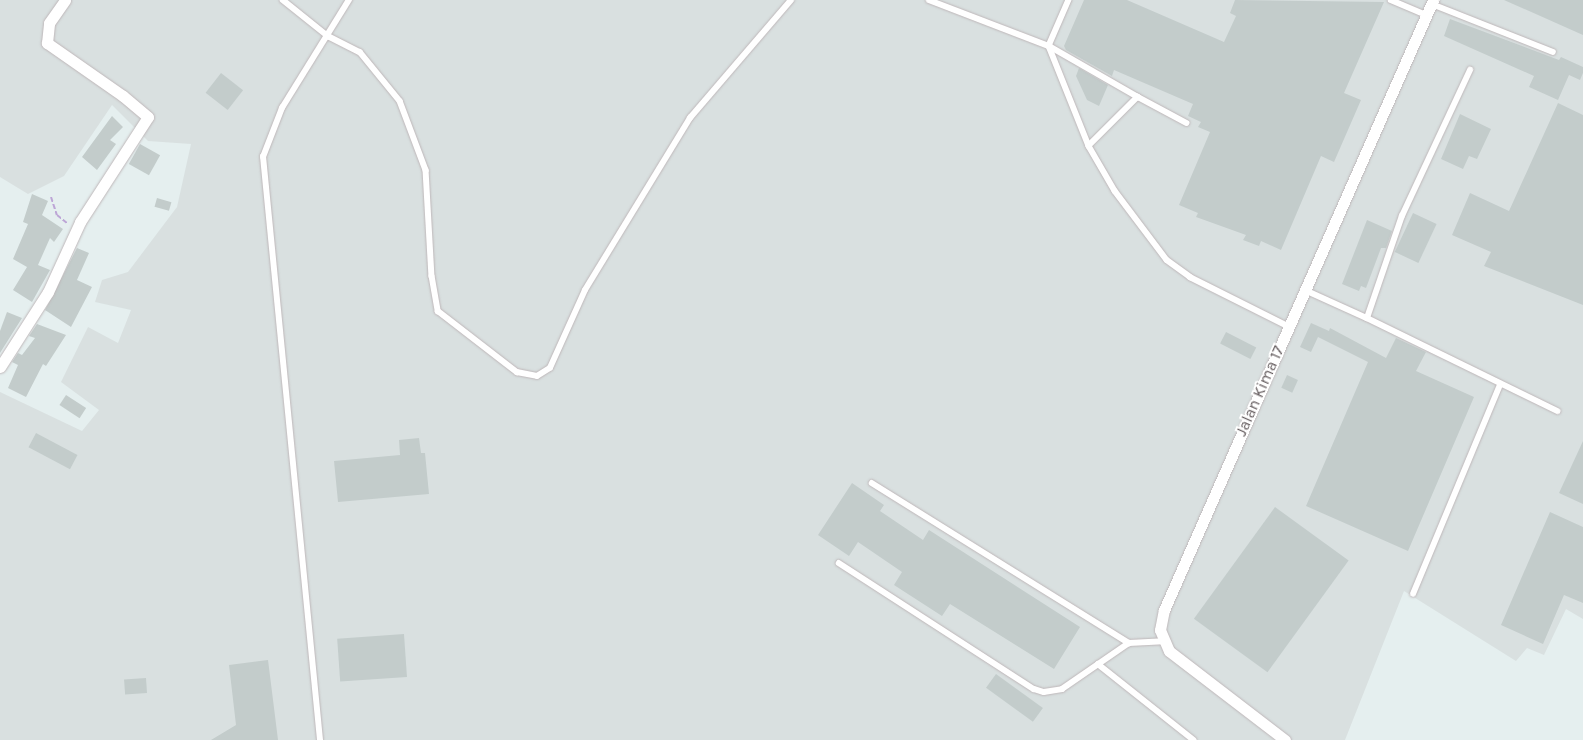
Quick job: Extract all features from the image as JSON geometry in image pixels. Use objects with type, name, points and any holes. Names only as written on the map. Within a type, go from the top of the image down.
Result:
[{"type":"street","points":[[0,367],[48,292],[76,229],[148,117],[123,96],[47,43],[49,22],[64,0]]},
{"type":"street","name":"Jalan Kima 17","points":[[1164,641],[1160,630],[1164,610],[1430,6]]},
{"type":"street","points":[[1164,641],[1184,665],[1285,740]]},
{"type":"lane","points":[[283,0],[328,36],[360,52],[400,101],[426,170],[432,276],[438,312],[517,372],[537,376],[550,368],[585,290],[690,118],[791,0]]},
{"type":"lane","points":[[320,740],[262,170],[265,145],[282,108],[349,0]]},
{"type":"lane","points":[[929,0],[1049,46],[1187,123]]},
{"type":"lane","points":[[1069,0],[1049,46],[1090,146],[1115,191],[1167,260],[1190,277],[1288,326]]},
{"type":"lane","points":[[1391,0],[1430,6],[1553,52]]},
{"type":"lane","points":[[1367,318],[1402,216],[1470,70]]},
{"type":"lane","points":[[1090,146],[1138,97]]},
{"type":"lane","points":[[1305,290],[1367,318],[1500,385],[1558,410]]},
{"type":"lane","points":[[1413,594],[1500,385]]},
{"type":"lane","points":[[872,483],[1128,643]]},
{"type":"lane","points":[[839,563],[1034,689],[1052,692],[1062,689],[1128,643],[1164,641]]},
{"type":"lane","points":[[1098,664],[1194,740]]},
{"type":"path","points":[[51,197],[57,215],[76,229]]},
{"type":"shaded area","points":[[0,0],[1583,0],[1583,619],[1566,609],[1544,655],[1527,648],[1516,661],[1404,591],[1345,740],[0,740],[0,392],[82,431],[99,410],[61,382],[88,327],[118,343],[131,310],[95,302],[102,280],[128,272],[177,207],[191,144],[148,141],[112,105],[64,176],[28,194],[0,177]]},
{"type":"building","points":[[1084,0],[1127,0],[1224,42],[1236,16],[1230,13],[1235,0],[1384,2],[1344,93],[1361,100],[1334,162],[1321,156],[1281,250],[1261,241],[1259,246],[1243,240],[1246,235],[1196,217],[1198,213],[1179,205],[1210,132],[1198,127],[1201,122],[1188,116],[1193,104],[1114,70],[1112,76],[1066,50],[1064,46]]},
{"type":"building","points":[[1504,0],[1583,0],[1583,35]]},
{"type":"building","points":[[1450,19],[1559,60],[1561,57],[1583,67],[1580,80],[1569,75],[1558,100],[1529,87],[1534,76],[1444,36]]},
{"type":"building","points":[[1079,68],[1108,85],[1099,106],[1087,100],[1076,76]]},
{"type":"building","points":[[221,73],[243,90],[228,110],[206,93]]},
{"type":"building","points":[[1558,103],[1583,115],[1583,305],[1484,266],[1491,252],[1452,235],[1470,193],[1509,211]]},
{"type":"building","points":[[1460,114],[1491,129],[1477,159],[1469,156],[1463,169],[1441,159]]},
{"type":"building","points":[[112,116],[123,127],[110,140],[116,144],[97,170],[82,157]]},
{"type":"building","points":[[140,144],[160,155],[149,175],[129,164]]},
{"type":"building","points":[[32,194],[48,201],[42,215],[63,229],[54,242],[50,238],[38,265],[50,270],[32,302],[13,290],[27,267],[13,259],[28,224],[23,222]]},
{"type":"building","points":[[157,198],[171,202],[169,211],[155,207]]},
{"type":"building","points":[[1413,213],[1437,224],[1418,263],[1395,252]]},
{"type":"building","points":[[1367,220],[1392,231],[1386,248],[1381,248],[1366,288],[1361,286],[1359,291],[1342,284]]},
{"type":"building","points":[[77,248],[89,253],[77,280],[92,287],[71,327],[45,310]]},
{"type":"building","points":[[7,312],[22,318],[0,353],[0,331]]},
{"type":"building","points":[[1311,323],[1329,331],[1330,328],[1386,358],[1396,338],[1426,352],[1416,371],[1474,397],[1408,551],[1306,506],[1368,362],[1318,337],[1311,352],[1300,347]]},
{"type":"building","points":[[37,324],[66,335],[46,366],[43,364],[26,397],[8,388],[18,365],[12,362],[18,353],[22,355],[35,338],[29,336]]},
{"type":"building","points":[[1226,332],[1256,347],[1250,359],[1220,344]]},
{"type":"building","points":[[1287,375],[1298,380],[1292,393],[1281,388]]},
{"type":"building","points":[[66,395],[86,408],[80,418],[59,405]]},
{"type":"building","points":[[36,433],[77,455],[70,469],[28,447]]},
{"type":"building","points":[[419,438],[421,453],[425,453],[429,494],[338,502],[334,461],[400,455],[399,440]]},
{"type":"building","points":[[1583,441],[1583,504],[1559,493]]},
{"type":"building","points":[[852,483],[884,505],[880,511],[923,540],[929,530],[1080,627],[1054,669],[950,604],[942,616],[894,585],[902,572],[858,542],[849,556],[818,535]]},
{"type":"building","points":[[1275,507],[1349,560],[1268,672],[1194,619]]},
{"type":"building","points":[[1550,512],[1583,527],[1583,603],[1564,595],[1543,644],[1501,625]]},
{"type":"building","points":[[404,634],[407,677],[340,682],[337,639]]},
{"type":"building","points":[[268,660],[278,740],[211,740],[236,725],[229,665]]},
{"type":"building","points":[[996,674],[1043,708],[1033,722],[986,688]]},
{"type":"building","points":[[146,678],[147,693],[125,694],[124,680]]}]
